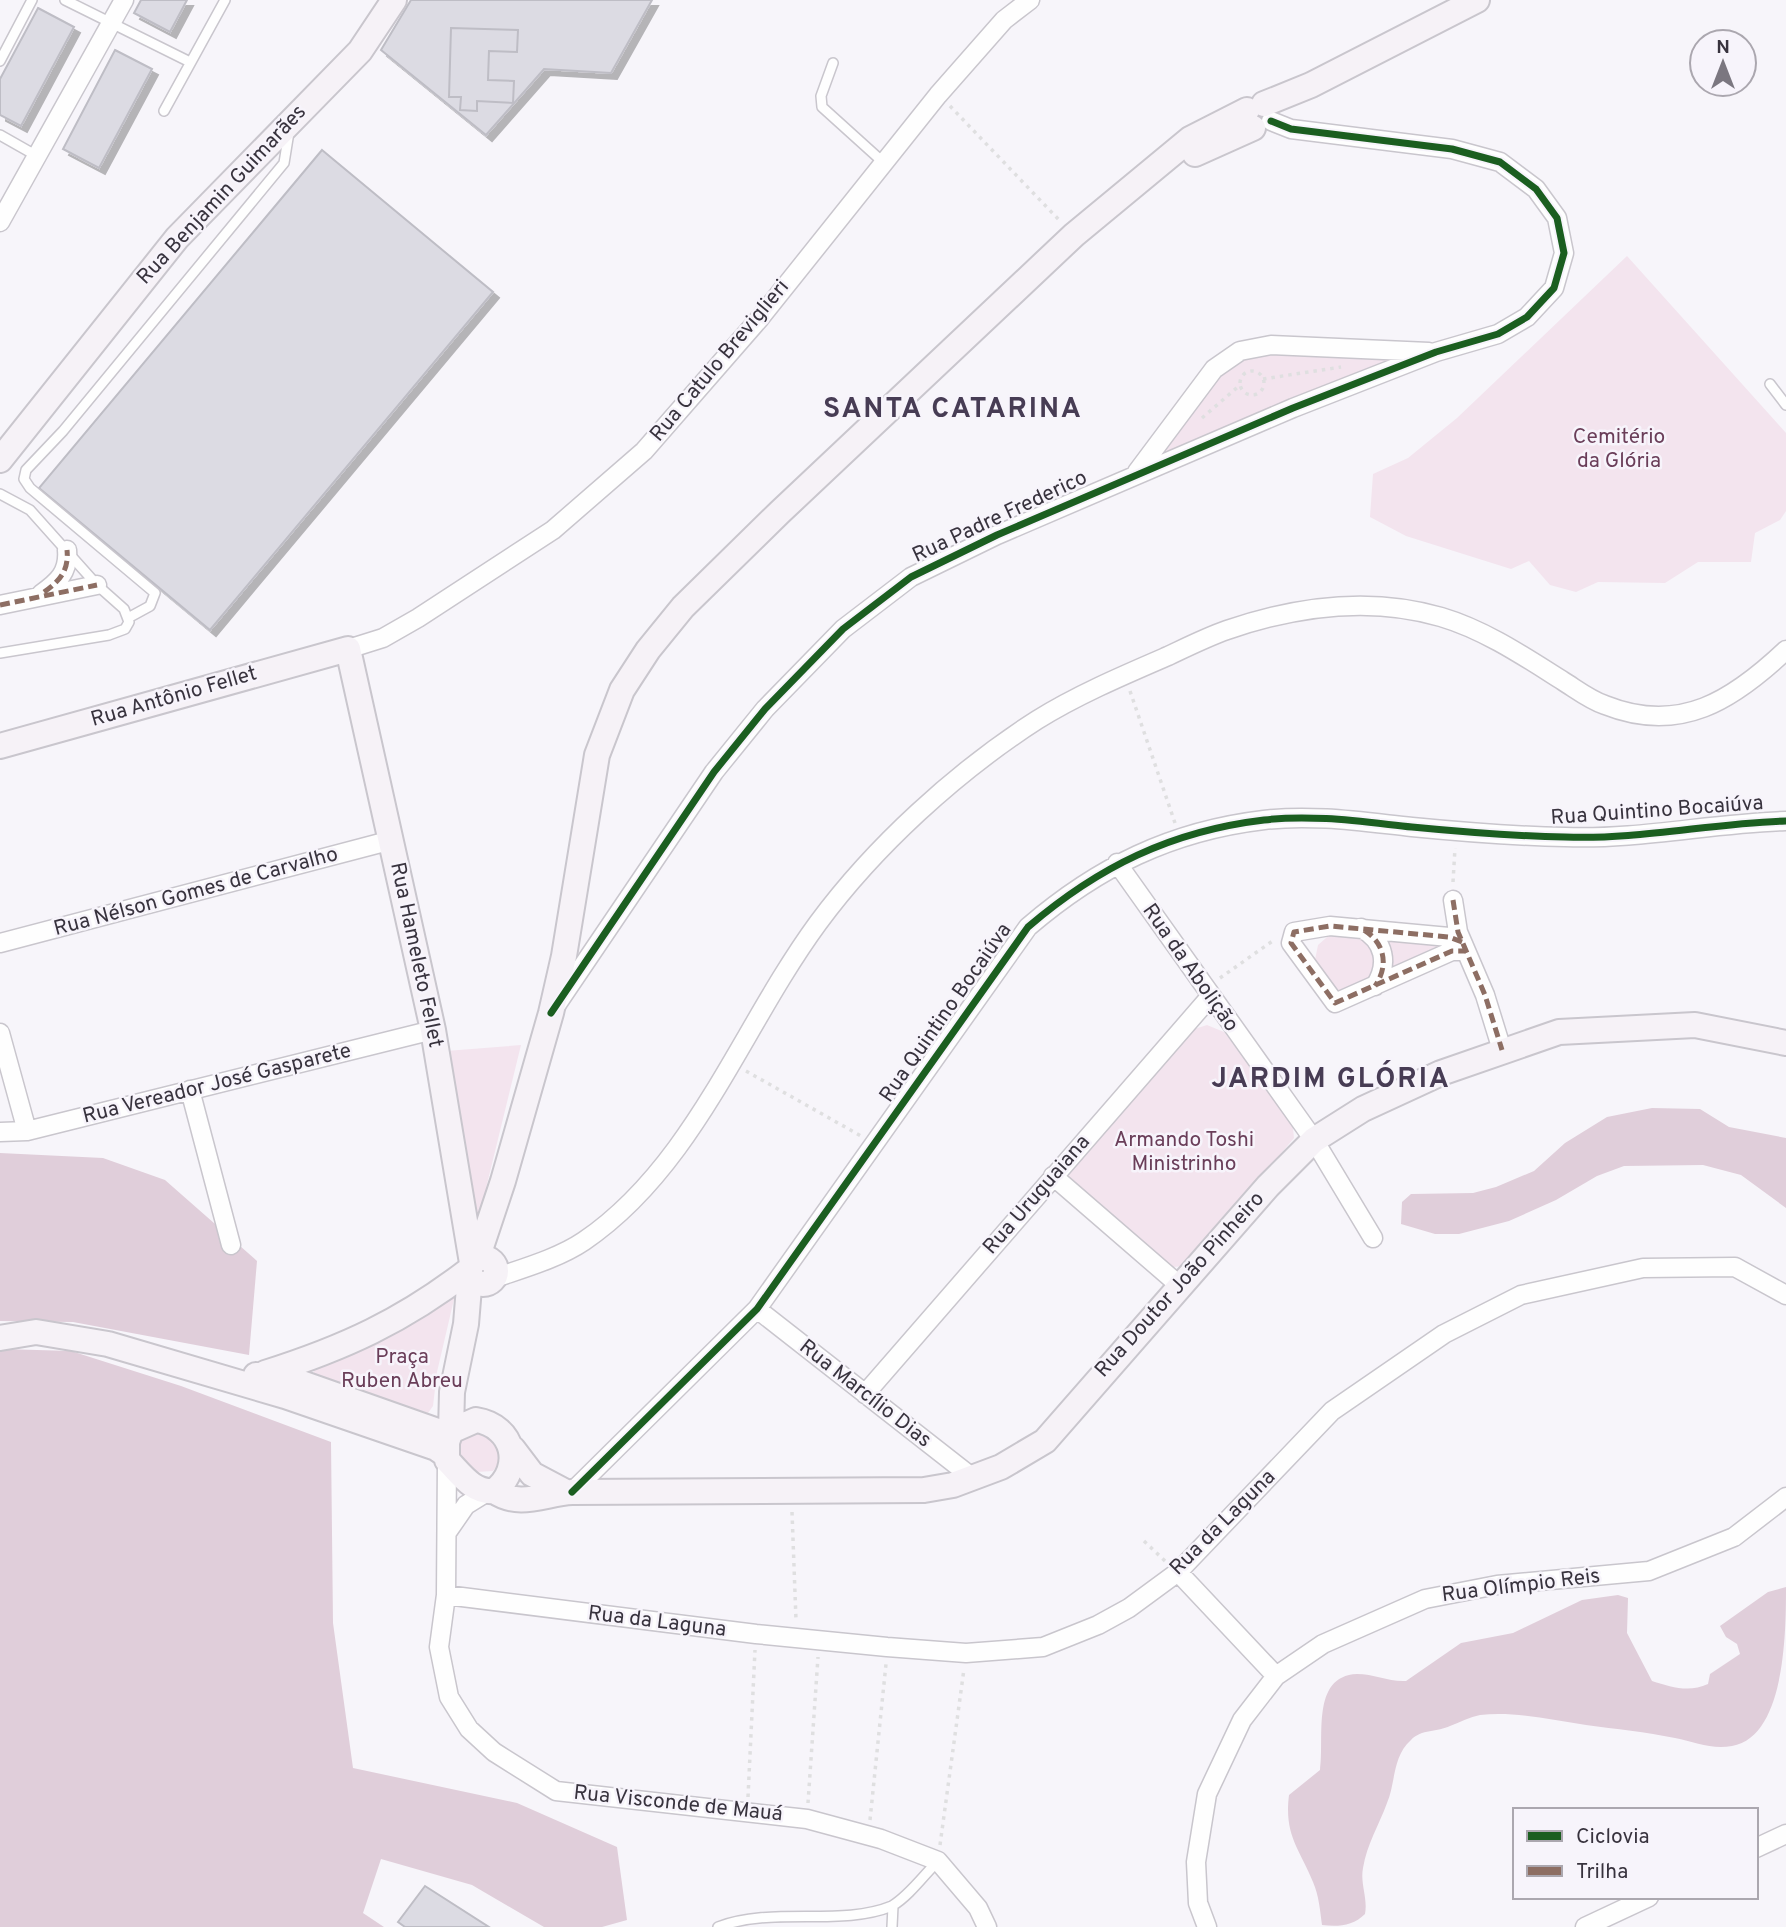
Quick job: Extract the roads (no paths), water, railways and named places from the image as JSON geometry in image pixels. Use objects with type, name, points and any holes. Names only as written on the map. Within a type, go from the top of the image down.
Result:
[{"type":"street","points":[[0,222],[124,0]]},
{"type":"street","name":"Rua Benjamin Guimarães","points":[[0,460],[177,238],[360,51],[394,0]]},
{"type":"street","name":"Rua Catulo Breviglieri","points":[[348,649],[383,638],[418,618],[553,530],[644,452],[734,350],[938,95],[1004,20],[1030,0]]},
{"type":"street","points":[[481,1270],[493,1209],[551,1013],[564,956],[597,755],[622,690],[648,650],[683,607],[780,512],[1074,235],[1156,170],[1261,116],[1311,85],[1477,0]]},
{"type":"street","points":[[1136,474],[1214,369],[1240,351],[1271,345],[1436,352],[1498,334],[1527,317],[1554,288],[1564,253],[1558,218],[1536,189],[1500,162],[1452,149],[1313,132],[1261,116]]},
{"type":"street","name":"Rua Padre Frederico","points":[[551,1013],[714,772],[765,709],[843,629],[911,577],[997,535],[1136,474],[1436,352]]},
{"type":"street","points":[[38,596],[57,582],[68,564],[67,550]]},
{"type":"street","points":[[0,605],[97,585]]},
{"type":"street","points":[[258,1375],[361,1340],[447,1287],[481,1270],[581,1243],[629,1205],[672,1158],[729,1062],[819,922],[872,857],[960,777],[1038,719],[1125,676],[1227,630],[1294,612],[1340,605],[1392,604],[1446,618],[1504,644],[1603,705],[1635,714],[1681,714],[1720,703],[1755,680],[1786,650]]},
{"type":"street","name":"Rua Antônio Fellet","points":[[0,746],[348,649]]},
{"type":"street","name":"Rua Hameleto Fellet","points":[[348,649],[433,1030],[481,1270]]},
{"type":"street","name":"Rua Quintino Bocaiúva","points":[[569,1492],[757,1309],[1028,927],[1065,896],[1117,863],[1196,831],[1266,819],[1338,819],[1455,832],[1569,838],[1727,822],[1786,821]]},
{"type":"street","name":"Rua Nélson Gomes de Carvalho","points":[[0,943],[392,840]]},
{"type":"street","name":"Rua da Abolição","points":[[1117,863],[1314,1140],[1373,1238]]},
{"type":"street","points":[[1453,900],[1464,946],[1485,995],[1502,1050]]},
{"type":"street","points":[[1316,926],[1449,937],[1464,946],[1335,1003],[1291,943],[1296,934],[1316,926]]},
{"type":"street","points":[[1361,928],[1376,939],[1381,948],[1383,970],[1375,986]]},
{"type":"street","name":"Rua Uruguaiana","points":[[865,1394],[1053,1177],[1207,993]]},
{"type":"street","name":"Rua Doutor João Pinheiro","points":[[491,1492],[515,1499],[547,1499],[569,1492],[791,1493],[924,1490],[973,1478],[1001,1467],[1045,1440],[1178,1285],[1314,1140],[1363,1109],[1502,1050],[1559,1032],[1695,1025],[1786,1043]]},
{"type":"street","name":"Rua Vereador José Gasparete","points":[[0,1132],[27,1131],[433,1030]]},
{"type":"street","points":[[0,1034],[27,1131]]},
{"type":"street","points":[[190,1090],[231,1245]]},
{"type":"street","points":[[1053,1177],[1178,1285]]},
{"type":"street","name":"Rua da Laguna","points":[[446,1595],[797,1639],[887,1647],[967,1653],[1042,1647],[1098,1625],[1129,1608],[1332,1411],[1444,1334],[1521,1295],[1643,1268],[1735,1267],[1786,1295]]},
{"type":"street","name":"Rua Visconde de Mauá","points":[[481,1270],[455,1371],[449,1416],[446,1595],[439,1647],[449,1697],[469,1729],[494,1752],[556,1791],[807,1819],[869,1836],[937,1861],[978,1908],[987,1927]]},
{"type":"street","name":"Rua Marcílio Dias","points":[[757,1309],[973,1478]]},
{"type":"street","points":[[0,1338],[36,1332],[108,1344],[202,1370],[436,1448],[448,1445],[476,1420]]},
{"type":"street","points":[[202,1370],[293,1380],[448,1445],[471,1484],[491,1492]]},
{"type":"street","points":[[448,1531],[466,1505],[491,1492],[509,1474],[513,1449],[492,1425],[476,1420],[460,1392],[455,1371]]},
{"type":"street","name":"Rua Doutor João Pinheiro","points":[[513,1449],[532,1474],[544,1483],[569,1492]]},
{"type":"street","name":"Rua Olímpio Reis","points":[[1207,1927],[1198,1903],[1196,1862],[1208,1794],[1242,1720],[1276,1676],[1323,1644],[1425,1599],[1497,1584],[1649,1571],[1734,1536],[1786,1497]]},
{"type":"street","points":[[1172,1567],[1276,1676]]},
{"type":"street","points":[[1758,1847],[1786,1834]]},
{"type":"street","points":[[1585,1927],[1645,1899]]},
{"type":"lane","points":[[0,61],[32,0]]},
{"type":"lane","points":[[65,0],[190,62]]},
{"type":"lane","points":[[164,111],[225,0]]},
{"type":"lane","points":[[833,63],[821,96],[822,107],[884,163]]},
{"type":"lane","points":[[128,618],[150,606],[155,593],[30,488],[24,474],[284,163],[290,120]]},
{"type":"lane","points":[[0,135],[37,156]]},
{"type":"lane","points":[[1770,384],[1786,405]]},
{"type":"lane","points":[[0,494],[30,510],[97,585],[124,610],[128,618],[125,629],[109,635],[0,653]]},
{"type":"lane","points":[[718,1927],[775,1920],[859,1920],[893,1906],[937,1861]]},
{"type":"lane","points":[[892,1927],[893,1906]]},
{"type":"district","name":"SANTA CATARINA","points":[[953,410]]},
{"type":"district","name":"JARDIM GLÓRIA","points":[[1331,1080]]},
{"type":"park label","name":"Cemitério da Glória","points":[[1619,449]]},
{"type":"park label","name":"Armando Toshi Ministrinho","points":[[1184,1152]]},
{"type":"park label","name":"Praça Ruben Abreu","points":[[402,1369]]}]
